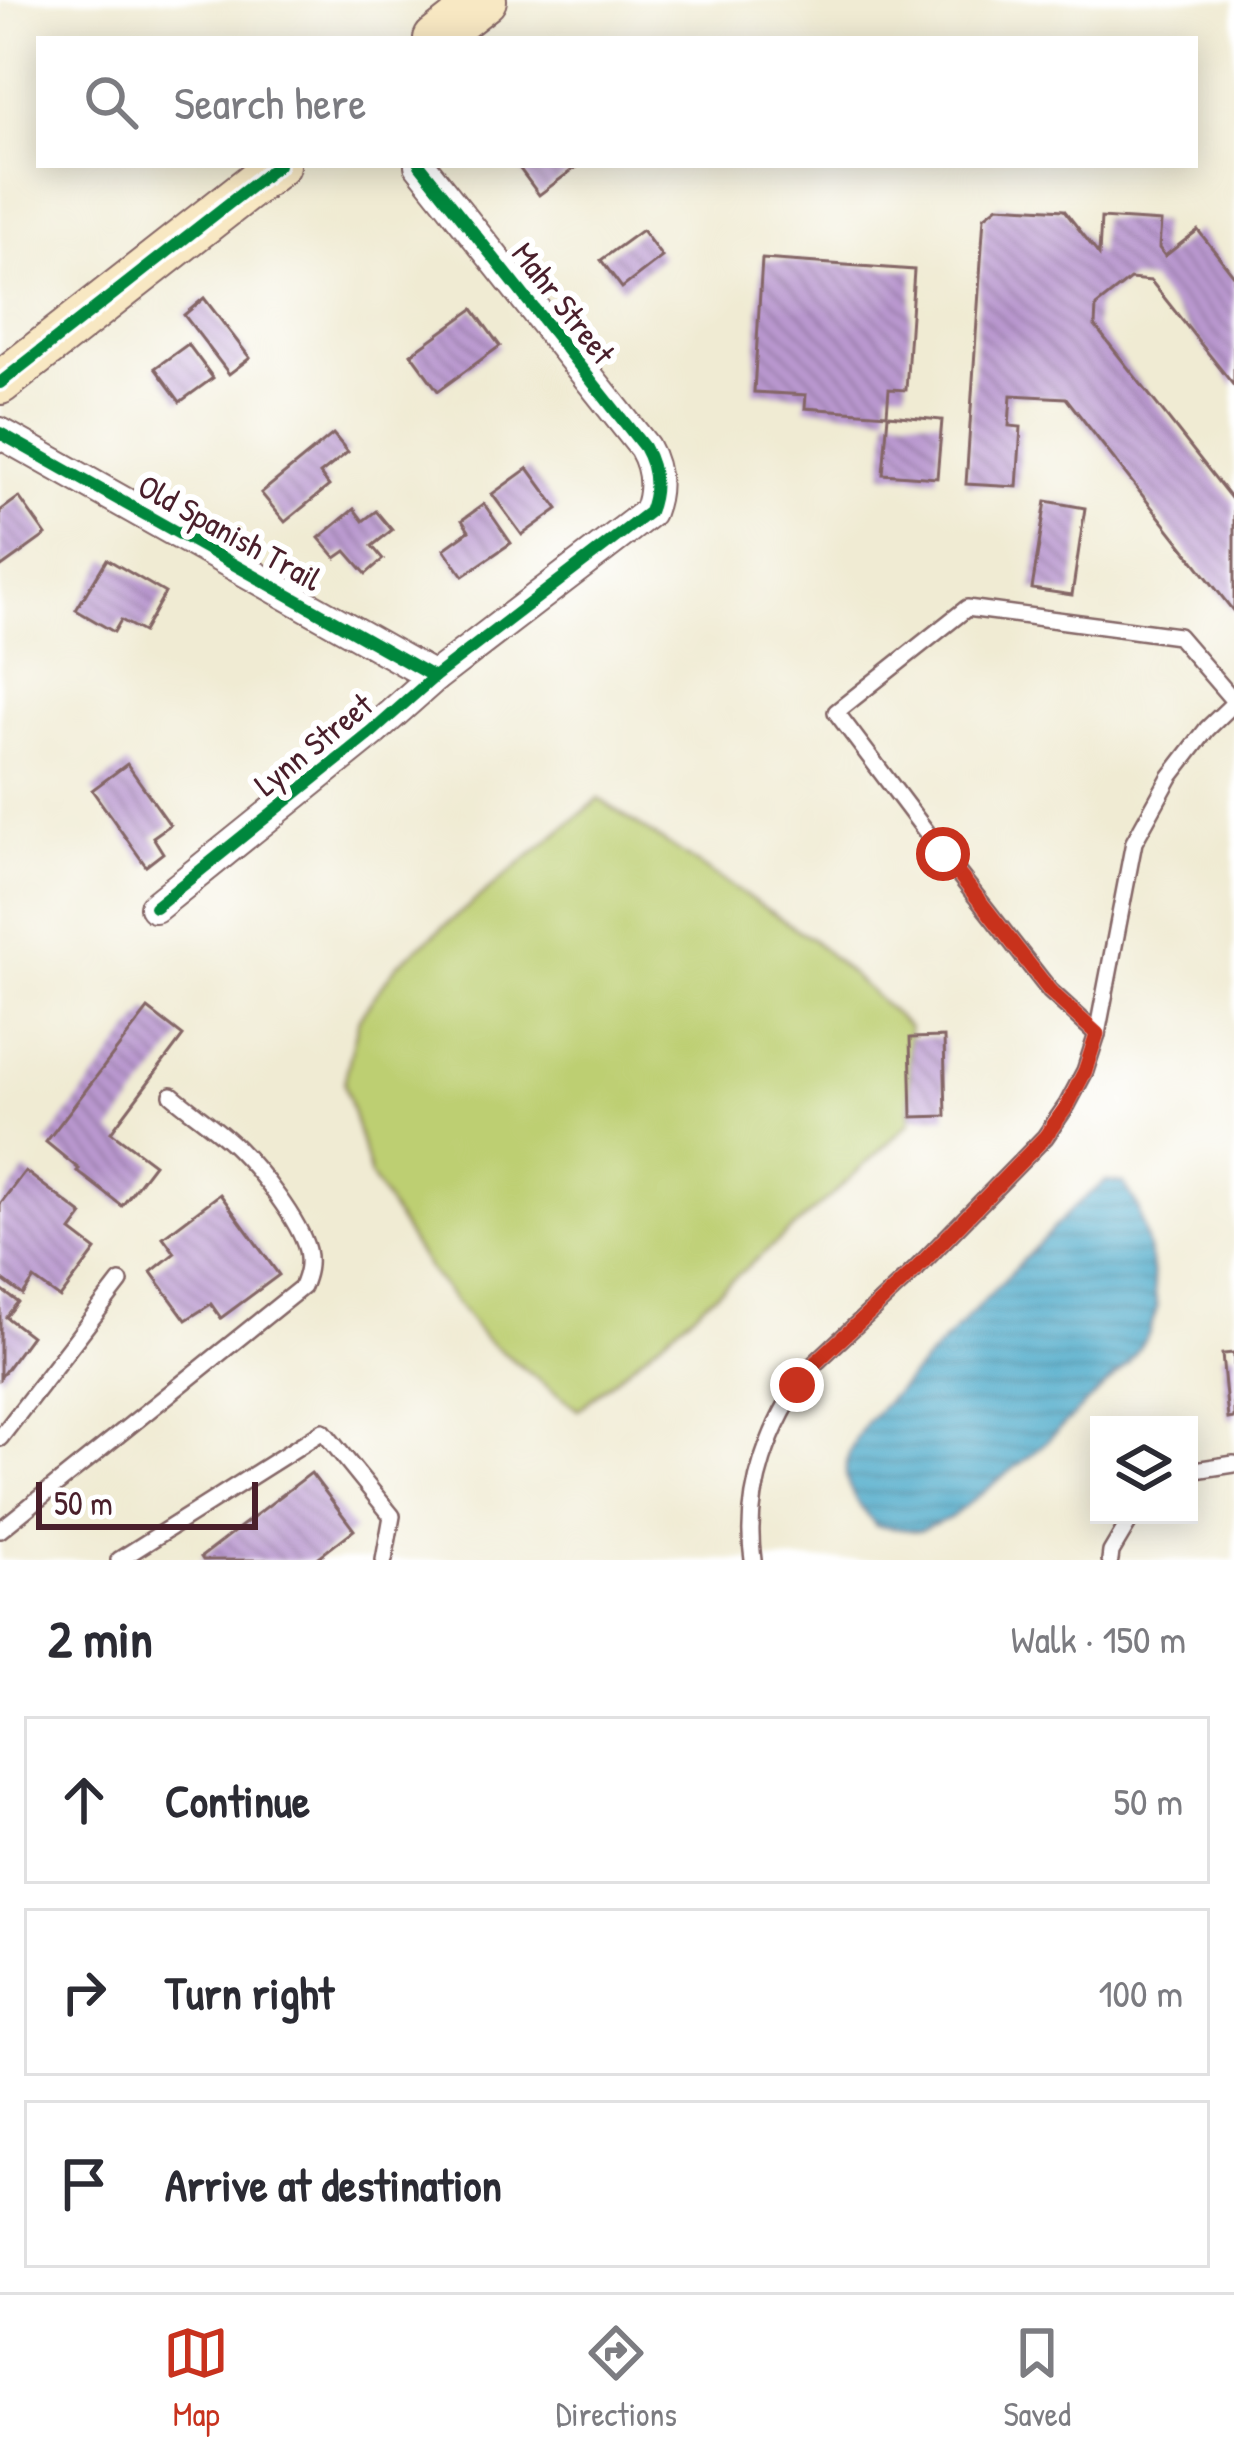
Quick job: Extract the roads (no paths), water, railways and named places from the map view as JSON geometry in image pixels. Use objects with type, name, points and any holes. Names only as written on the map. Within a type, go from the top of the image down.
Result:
[{"type":"street","points":[[439,36],[485,0]]},
{"type":"street","points":[[0,383],[274,168]]},
{"type":"street","name":"Mahr Street","points":[[422,168],[644,447],[655,478]]},
{"type":"street","name":"Old Spanish Trail","points":[[0,433],[434,677]]},
{"type":"street","name":"Lynn Street","points":[[154,907],[434,677],[649,512],[655,478]]},
{"type":"lane","points":[[753,1560],[750,1540],[762,1459],[797,1385],[1045,1137],[1067,1106],[1097,1034],[1134,842],[1170,777],[1234,702],[1178,636],[967,608],[836,712],[1050,991],[1097,1034]]},
{"type":"lane","points":[[0,1530],[302,1287],[308,1272],[307,1251],[270,1186],[238,1149],[172,1095]]},
{"type":"lane","points":[[0,1438],[120,1282]]},
{"type":"lane","points":[[119,1560],[323,1431],[392,1516],[384,1560]]},
{"type":"lane","points":[[1198,1470],[1234,1464]]},
{"type":"lane","points":[[1110,1560],[1128,1524]]},
{"type":"water","points":[[1106,1181],[1123,1183],[1138,1207],[1157,1308],[1149,1333],[1128,1364],[1035,1452],[950,1518],[919,1531],[876,1526],[846,1476],[849,1453],[866,1423],[1074,1207]]}]
